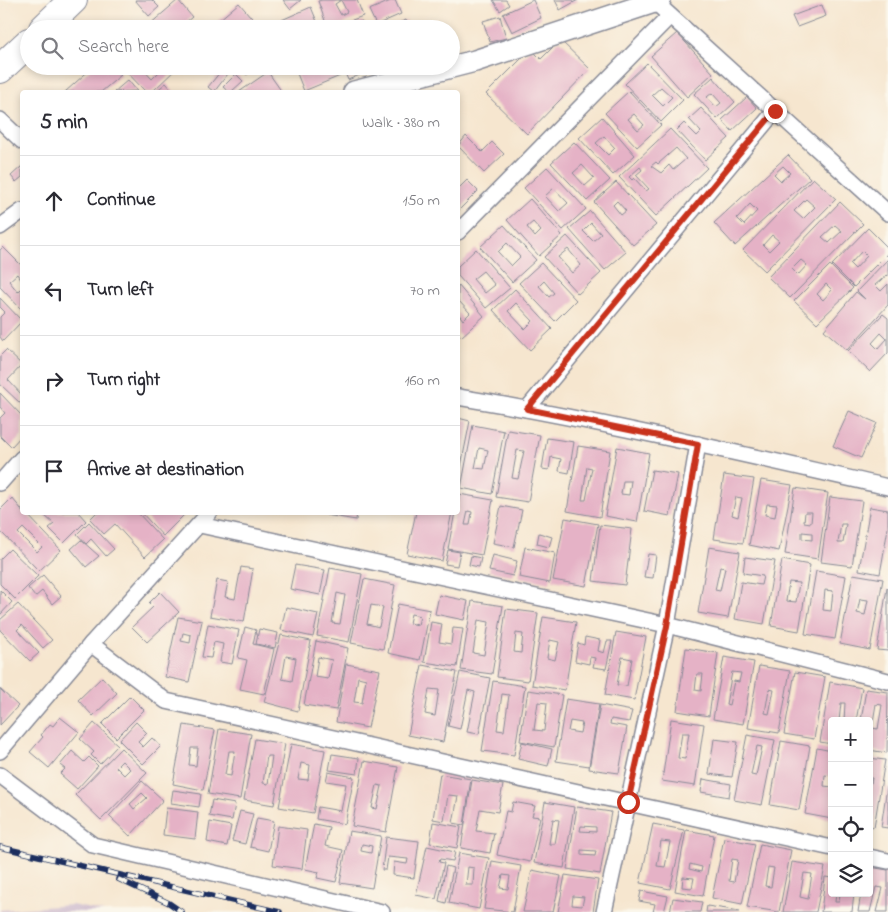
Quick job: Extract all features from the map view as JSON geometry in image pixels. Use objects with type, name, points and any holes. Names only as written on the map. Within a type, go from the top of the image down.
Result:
[{"type":"highway","points":[[52,20],[73,0]]},
{"type":"highway","points":[[0,70],[20,51]]},
{"type":"street","points":[[460,65],[662,6]]},
{"type":"street","points":[[662,6],[888,213]]},
{"type":"street","points":[[460,230],[662,6]]},
{"type":"street","points":[[362,90],[420,75]]},
{"type":"street","points":[[527,409],[775,111]]},
{"type":"street","points":[[0,120],[20,140]]},
{"type":"street","points":[[0,227],[20,212]]},
{"type":"street","points":[[460,397],[698,444],[888,487]]},
{"type":"street","points":[[604,912],[667,626],[698,444]]},
{"type":"street","points":[[0,483],[20,460]]},
{"type":"street","points":[[0,751],[91,644],[208,515]]},
{"type":"street","points":[[200,525],[667,626],[888,681]]},
{"type":"street","points":[[91,644],[166,701],[828,847]]},
{"type":"street","points":[[0,775],[93,845],[382,912]]},
{"type":"street","points":[[873,857],[888,861]]},
{"type":"shaded area","points":[[72,905],[104,912],[0,912],[0,910]]},
{"type":"building","points":[[135,0],[152,0],[159,7],[149,16]]},
{"type":"building","points":[[178,0],[192,17],[188,20],[155,20]]},
{"type":"building","points":[[283,0],[301,0],[290,9]]},
{"type":"building","points":[[322,0],[341,0],[357,0],[363,16],[352,20],[325,20],[318,1]],"holes":[[[341,0],[347,12],[341,15],[335,4]]]},
{"type":"building","points":[[395,0],[401,14],[387,20],[374,20],[369,10]]},
{"type":"building","points":[[493,0],[506,0],[509,5],[500,11]]},
{"type":"building","points":[[533,0],[541,18],[512,32],[503,14]]},
{"type":"building","points":[[555,0],[578,0],[560,10]]},
{"type":"building","points":[[239,3],[254,20],[219,20]]},
{"type":"building","points":[[822,5],[826,16],[797,27],[792,16]]},
{"type":"building","points":[[311,7],[316,20],[282,20]]},
{"type":"building","points":[[500,16],[506,38],[490,42],[483,21]]},
{"type":"building","points":[[677,33],[713,73],[687,97],[651,56]]},
{"type":"building","points":[[560,40],[590,69],[527,134],[486,94],[531,49],[541,59]]},
{"type":"building","points":[[647,63],[683,100],[661,122],[625,84]],"holes":[[[661,87],[672,97],[663,106],[652,95]]]},
{"type":"building","points":[[84,75],[121,75],[103,90],[67,90]]},
{"type":"building","points":[[130,75],[148,75],[152,79],[156,75],[170,75],[154,90],[144,90]]},
{"type":"building","points":[[218,75],[227,75],[216,90],[208,87]]},
{"type":"building","points":[[235,75],[243,81],[233,90],[227,90],[223,87]]},
{"type":"building","points":[[264,75],[270,75],[281,90],[242,90]]},
{"type":"building","points":[[298,75],[340,75],[340,76],[304,90]]},
{"type":"building","points":[[346,75],[359,75],[348,80]]},
{"type":"building","points":[[713,77],[735,102],[717,119],[694,94]],"holes":[[[712,93],[721,103],[716,107],[707,97]]]},
{"type":"building","points":[[128,80],[136,90],[116,90]]},
{"type":"building","points":[[166,83],[172,90],[157,90]]},
{"type":"building","points":[[629,91],[661,125],[637,147],[605,113]],"holes":[[[634,114],[644,125],[638,130],[628,119]]]},
{"type":"building","points":[[747,97],[757,108],[732,131],[722,120]]},
{"type":"building","points":[[701,108],[729,138],[705,160],[677,130],[684,123],[697,136],[701,132],[689,119]]},
{"type":"building","points":[[602,117],[635,155],[613,175],[579,138]],"holes":[[[604,136],[615,148],[608,155],[596,143]]]},
{"type":"building","points":[[670,129],[707,168],[656,216],[619,177]],"holes":[[[676,148],[686,159],[673,170],[669,165],[661,173],[651,166],[656,162],[658,164]],[[640,167],[642,170],[636,175],[649,189],[646,191],[634,178],[632,180],[629,177]]]},
{"type":"building","points":[[466,136],[482,152],[492,142],[504,154],[484,173],[460,148],[460,144]]},
{"type":"building","points":[[574,142],[610,180],[587,201],[551,163]],"holes":[[[582,165],[594,178],[585,186],[573,173]]]},
{"type":"building","points":[[788,155],[810,178],[735,246],[714,223]],"holes":[[[783,166],[790,173],[781,181],[774,174]],[[750,204],[757,211],[744,225],[737,218]]]},
{"type":"building","points":[[547,167],[586,209],[563,230],[524,188]],"holes":[[[554,188],[568,203],[559,211],[545,196]]]},
{"type":"building","points":[[20,168],[20,179],[16,182],[11,176]]},
{"type":"building","points":[[813,178],[836,199],[765,271],[743,250]],"holes":[[[806,199],[815,207],[803,219],[794,211]],[[772,235],[779,241],[769,251],[763,245]]]},
{"type":"building","points":[[467,180],[478,191],[460,209],[460,187]]},
{"type":"building","points":[[616,182],[656,225],[633,245],[594,202]],"holes":[[[617,201],[626,211],[621,215],[613,205]]]},
{"type":"building","points":[[530,199],[562,235],[539,256],[507,220]],"holes":[[[533,222],[541,231],[535,237],[527,227]]]},
{"type":"building","points":[[840,202],[863,224],[790,298],[768,277]],"holes":[[[835,225],[842,231],[829,243],[822,237]],[[801,260],[807,265],[798,275],[792,269]]]},
{"type":"building","points":[[590,211],[626,252],[605,270],[569,229]],"holes":[[[591,223],[601,234],[593,241],[583,231]]]},
{"type":"building","points":[[504,225],[536,260],[512,282],[480,247]],"holes":[[[507,243],[520,257],[511,266],[498,252]]]},
{"type":"building","points":[[868,228],[888,248],[888,253],[854,287],[832,265]],"holes":[[[862,251],[867,256],[855,269],[850,264]]]},
{"type":"building","points":[[567,236],[601,273],[578,294],[544,257]],"holes":[[[568,249],[581,265],[572,273],[558,257]]]},
{"type":"building","points":[[3,247],[20,264],[20,278],[17,274],[9,281],[18,292],[20,290],[20,308],[0,287],[0,250]]},
{"type":"building","points":[[476,249],[510,288],[486,308],[460,278],[460,264]],"holes":[[[483,271],[495,285],[485,293],[473,279]]]},
{"type":"building","points":[[888,259],[888,276],[875,285],[881,291],[888,284],[888,305],[847,350],[824,330],[856,292],[865,299],[857,291]]},
{"type":"building","points":[[541,263],[576,300],[555,321],[519,283]],"holes":[[[544,281],[554,293],[549,297],[539,286]]]},
{"type":"building","points":[[830,265],[853,288],[817,323],[794,301]],"holes":[[[826,284],[832,290],[823,300],[817,294]]]},
{"type":"building","points":[[460,287],[484,316],[461,337],[460,316],[463,320],[470,313],[460,302]]},
{"type":"building","points":[[515,289],[552,329],[530,350],[493,310]],"holes":[[[516,303],[533,321],[525,329],[508,311]]]},
{"type":"building","points":[[0,298],[20,319],[20,323],[3,341],[0,337],[0,317],[5,312],[0,307]]},
{"type":"building","points":[[883,314],[888,318],[888,353],[870,372],[848,351]],"holes":[[[881,333],[887,339],[878,349],[872,343]]]},
{"type":"building","points":[[6,350],[20,363],[20,367],[8,380],[20,393],[20,403],[0,384],[0,356]]},
{"type":"building","points":[[0,393],[20,414],[20,437],[11,447],[0,436],[0,418],[5,413],[0,407]]},
{"type":"building","points":[[849,411],[877,423],[861,458],[833,446]]},
{"type":"building","points":[[460,418],[470,421],[460,471]]},
{"type":"building","points":[[473,425],[504,431],[492,494],[461,488]],"holes":[[[479,448],[488,450],[484,469],[475,468]]]},
{"type":"building","points":[[508,430],[540,435],[528,502],[496,497]],"holes":[[[517,450],[524,451],[518,479],[512,478]]]},
{"type":"building","points":[[547,438],[574,442],[569,473],[559,471],[561,459],[551,457],[549,470],[542,469]]},
{"type":"building","points":[[578,446],[610,451],[600,517],[567,511]],"holes":[[[587,467],[592,468],[586,500],[582,500]]]},
{"type":"building","points":[[617,447],[649,453],[637,522],[605,516]],"holes":[[[623,481],[631,481],[629,495],[621,494]]]},
{"type":"building","points":[[652,470],[678,474],[670,516],[644,511]]},
{"type":"building","points":[[724,475],[754,479],[743,543],[714,539]],"holes":[[[736,497],[742,498],[738,517],[732,515]]]},
{"type":"building","points":[[761,480],[792,485],[779,551],[749,545]],"holes":[[[767,504],[777,505],[775,517],[765,515]]]},
{"type":"building","points":[[795,488],[828,493],[818,559],[785,554]],"holes":[[[805,512],[812,512],[811,523],[804,522]],[[802,532],[812,533],[812,540],[802,539]]]},
{"type":"building","points":[[460,494],[493,500],[482,555],[448,549],[454,515],[460,515]],"holes":[[[468,511],[472,512],[470,525],[465,525]]]},
{"type":"building","points":[[830,497],[862,501],[852,566],[821,562]],"holes":[[[841,524],[846,524],[843,543],[838,543]]]},
{"type":"building","points":[[12,498],[20,508],[20,515],[28,515],[61,550],[39,571],[0,531],[0,510]],"holes":[[[23,528],[42,547],[37,552],[18,533]]]},
{"type":"building","points":[[501,506],[522,510],[514,547],[493,543]]},
{"type":"building","points":[[870,507],[888,510],[888,528],[880,574],[859,570]]},
{"type":"building","points":[[44,515],[81,515],[86,521],[64,543],[49,528],[54,524]]},
{"type":"building","points":[[94,515],[140,515],[163,540],[145,557],[115,524],[104,534],[90,519]]},
{"type":"building","points":[[144,515],[184,515],[163,536]]},
{"type":"building","points":[[326,515],[357,515],[356,520]]},
{"type":"building","points":[[415,515],[451,515],[442,561],[407,554]]},
{"type":"building","points":[[565,518],[598,524],[586,586],[553,580]]},
{"type":"building","points":[[89,522],[114,549],[106,556],[91,539],[86,544],[77,534]]},
{"type":"building","points":[[600,525],[632,529],[625,585],[593,581]]},
{"type":"building","points":[[539,533],[552,537],[549,547],[537,544]]},
{"type":"building","points":[[81,540],[99,556],[86,567],[71,549]]},
{"type":"building","points":[[525,547],[555,553],[550,583],[519,577]]},
{"type":"building","points":[[709,547],[740,552],[728,618],[698,613]],"holes":[[[720,567],[725,568],[720,591],[715,590]]]},
{"type":"building","points":[[10,549],[38,576],[15,599],[0,584],[0,559]]},
{"type":"building","points":[[448,550],[460,552],[457,566],[445,564]]},
{"type":"building","points":[[648,554],[656,555],[653,578],[644,577]]},
{"type":"building","points":[[493,555],[517,561],[513,576],[489,571]]},
{"type":"building","points":[[471,556],[481,558],[479,567],[469,565]]},
{"type":"building","points":[[745,557],[775,561],[764,624],[735,619],[741,582],[761,585],[763,576],[743,573]]},
{"type":"building","points":[[782,560],[810,565],[799,631],[771,626]],"holes":[[[789,582],[799,583],[796,602],[786,601]]]},
{"type":"building","points":[[295,565],[325,570],[320,595],[290,589]]},
{"type":"building","points":[[241,567],[253,569],[244,622],[210,616],[217,580],[228,582],[225,597],[235,599]]},
{"type":"building","points":[[330,568],[362,574],[349,642],[317,636]],"holes":[[[337,593],[345,595],[340,624],[332,623]]]},
{"type":"building","points":[[816,571],[846,576],[835,639],[805,634]],"holes":[[[825,590],[833,591],[831,611],[823,610]]]},
{"type":"building","points":[[853,574],[883,579],[870,650],[840,644]],"holes":[[[860,599],[868,600],[865,615],[857,613]]]},
{"type":"building","points":[[43,575],[61,596],[52,604],[42,591],[35,597],[28,588]]},
{"type":"building","points":[[364,579],[395,585],[383,649],[351,643]],"holes":[[[371,605],[383,607],[379,627],[367,624]]]},
{"type":"building","points":[[888,589],[888,651],[877,650]]},
{"type":"building","points":[[0,590],[12,602],[0,615]]},
{"type":"building","points":[[160,592],[179,612],[147,642],[132,627],[153,607],[149,603]]},
{"type":"building","points":[[439,595],[468,601],[464,620],[435,614]]},
{"type":"building","points":[[472,601],[503,606],[492,674],[461,670]],"holes":[[[478,620],[489,622],[484,655],[473,653]]]},
{"type":"building","points":[[18,604],[52,640],[43,648],[22,625],[17,630],[39,653],[30,661],[0,630],[0,620]]},
{"type":"building","points":[[398,604],[430,610],[420,660],[388,653]],"holes":[[[411,614],[420,616],[418,625],[409,623]]]},
{"type":"building","points":[[286,607],[318,614],[313,637],[281,630]]},
{"type":"building","points":[[506,609],[538,613],[528,681],[497,677]],"holes":[[[516,633],[523,634],[521,653],[514,652]]]},
{"type":"building","points":[[178,617],[202,621],[189,682],[165,677]],"holes":[[[183,633],[191,635],[190,643],[181,641]]]},
{"type":"building","points":[[543,617],[576,622],[565,690],[532,685]],"holes":[[[550,640],[559,642],[555,660],[547,658]]]},
{"type":"building","points":[[431,622],[442,624],[439,642],[451,644],[453,628],[463,629],[457,667],[424,662]]},
{"type":"building","points":[[208,624],[239,630],[232,664],[220,662],[223,644],[214,642],[211,658],[202,657]]},
{"type":"building","points":[[245,627],[256,630],[253,644],[274,649],[264,694],[240,689],[247,660],[238,658]]},
{"type":"building","points":[[259,629],[278,633],[275,648],[256,644]]},
{"type":"building","points":[[616,632],[646,637],[634,700],[605,695]],"holes":[[[622,657],[632,659],[627,686],[617,685]]]},
{"type":"building","points":[[281,635],[311,641],[298,711],[264,702]],"holes":[[[286,656],[296,658],[292,681],[282,679]]]},
{"type":"building","points":[[585,637],[600,640],[598,651],[604,653],[607,641],[612,641],[606,669],[593,667],[595,658],[590,657],[589,664],[575,661],[578,643],[584,645]]},
{"type":"building","points":[[316,641],[348,648],[336,710],[304,705]],"holes":[[[318,657],[332,660],[328,679],[315,677]]]},
{"type":"building","points":[[686,648],[718,653],[709,716],[677,711]],"holes":[[[697,674],[703,674],[701,691],[695,690]]]},
{"type":"building","points":[[724,657],[754,662],[743,724],[713,719]],"holes":[[[732,672],[741,673],[739,682],[734,681],[729,705],[726,704]]]},
{"type":"building","points":[[346,664],[380,670],[368,728],[336,722]],"holes":[[[358,677],[366,679],[362,703],[354,702]]]},
{"type":"building","points":[[422,665],[457,672],[443,742],[408,735]],"holes":[[[429,689],[439,690],[435,716],[425,714]]]},
{"type":"building","points":[[759,666],[790,671],[779,733],[748,728]],"holes":[[[769,689],[774,690],[769,714],[765,713]]]},
{"type":"building","points":[[460,672],[490,678],[479,734],[467,732],[475,692],[468,690],[460,729],[448,726]]},
{"type":"building","points":[[795,672],[825,677],[814,739],[784,734]]},
{"type":"building","points":[[102,677],[117,693],[93,716],[78,700]]},
{"type":"building","points":[[493,681],[525,686],[514,755],[482,751]],"holes":[[[502,694],[509,695],[504,731],[497,730]]]},
{"type":"building","points":[[830,682],[862,688],[857,717],[844,717],[845,703],[841,703],[839,717],[828,717],[828,743],[820,742]]},
{"type":"building","points":[[0,689],[18,706],[0,725]]},
{"type":"building","points":[[866,689],[888,692],[887,753],[873,751],[873,728],[878,729],[882,705],[876,704],[873,722],[873,717],[862,717]]},
{"type":"building","points":[[528,690],[562,695],[554,747],[520,741]],"holes":[[[538,702],[547,703],[544,731],[534,730]]]},
{"type":"building","points":[[130,696],[144,710],[116,738],[102,724]]},
{"type":"building","points":[[566,699],[599,704],[589,766],[556,761]],"holes":[[[570,721],[582,723],[580,733],[568,731]]]},
{"type":"building","points":[[600,705],[632,711],[629,722],[611,719],[610,724],[627,727],[619,773],[589,769]]},
{"type":"building","points":[[60,717],[79,732],[49,768],[30,752],[43,737],[41,735],[50,724],[53,726]]},
{"type":"building","points":[[671,719],[704,724],[695,786],[662,781]],"holes":[[[682,733],[689,733],[685,759],[678,758]]]},
{"type":"building","points":[[136,722],[147,733],[138,742],[143,747],[152,738],[161,746],[143,764],[119,740]]},
{"type":"building","points":[[94,723],[118,745],[100,764],[91,755],[94,752],[80,739]]},
{"type":"building","points":[[184,725],[215,730],[203,790],[173,784]],"holes":[[[191,748],[198,748],[196,766],[189,765]]]},
{"type":"building","points":[[219,729],[251,734],[240,799],[208,794]],"holes":[[[229,751],[235,751],[231,776],[225,775]]]},
{"type":"building","points":[[747,735],[775,740],[762,805],[734,800]],"holes":[[[757,746],[762,747],[756,776],[751,775]]]},
{"type":"building","points":[[255,739],[285,744],[274,805],[244,800]],"holes":[[[267,756],[272,756],[268,784],[263,783]]]},
{"type":"building","points":[[714,739],[738,742],[732,777],[709,774]]},
{"type":"building","points":[[781,741],[810,746],[799,810],[770,805]]},
{"type":"building","points":[[522,742],[552,749],[548,766],[518,759]]},
{"type":"building","points":[[291,744],[325,750],[313,813],[279,807]],"holes":[[[301,763],[310,765],[308,780],[298,779]]]},
{"type":"building","points":[[121,748],[147,773],[101,820],[75,795]],"holes":[[[122,761],[130,769],[124,775],[116,767]]]},
{"type":"building","points":[[817,748],[828,750],[828,775],[825,775],[824,786],[828,786],[828,818],[805,814]]},
{"type":"building","points":[[72,751],[84,762],[89,757],[98,766],[77,789],[60,774],[65,769],[60,765]]},
{"type":"building","points":[[332,754],[359,758],[357,774],[329,770]]},
{"type":"building","points":[[873,758],[885,760],[873,827]]},
{"type":"building","points":[[364,761],[398,767],[386,832],[352,826]],"holes":[[[377,785],[382,786],[377,809],[372,808]]]},
{"type":"building","points":[[328,772],[354,777],[345,824],[316,819],[318,807],[341,811],[346,784],[326,781]]},
{"type":"building","points":[[440,774],[471,779],[464,825],[453,823],[458,796],[448,795],[444,821],[433,819]]},
{"type":"building","points":[[703,779],[731,784],[729,797],[701,792]]},
{"type":"building","points":[[472,780],[503,785],[498,812],[480,809],[476,831],[494,833],[490,853],[461,848]]},
{"type":"building","points":[[142,781],[163,800],[130,836],[109,816]],"holes":[[[142,793],[147,798],[134,809],[130,804]]]},
{"type":"building","points":[[888,787],[888,828],[881,827]]},
{"type":"building","points":[[173,790],[201,794],[199,807],[171,803]]},
{"type":"building","points":[[212,800],[235,804],[232,820],[209,816]]},
{"type":"building","points":[[513,802],[535,806],[532,816],[540,817],[530,862],[497,855],[506,811],[511,812]]},
{"type":"building","points":[[545,802],[574,807],[564,868],[534,863]],"holes":[[[553,819],[559,820],[555,844],[549,844]]]},
{"type":"building","points":[[577,807],[611,812],[600,874],[567,869]],"holes":[[[581,826],[596,827],[596,832],[580,831]],[[581,850],[596,851],[595,856],[581,855]]]},
{"type":"building","points":[[166,808],[198,812],[195,839],[163,835]]},
{"type":"building","points":[[240,811],[253,814],[245,844],[232,841]]},
{"type":"building","points":[[257,818],[274,821],[268,851],[250,847]]},
{"type":"building","points":[[210,822],[231,826],[227,846],[207,842]]},
{"type":"building","points":[[433,822],[461,827],[457,848],[430,843]]},
{"type":"building","points":[[314,824],[329,827],[325,846],[343,850],[336,882],[317,878],[319,872],[305,869]]},
{"type":"building","points":[[653,824],[684,830],[670,889],[640,883]],"holes":[[[661,841],[670,842],[665,867],[657,866]]]},
{"type":"building","points":[[278,826],[307,830],[302,869],[273,865]]},
{"type":"building","points":[[686,830],[714,835],[703,896],[675,891]],"holes":[[[690,864],[702,867],[701,872],[689,869]],[[683,877],[694,878],[692,888],[682,887]]]},
{"type":"building","points":[[349,831],[381,836],[372,888],[340,883]],"holes":[[[362,844],[372,846],[371,853],[361,851]]]},
{"type":"building","points":[[386,837],[419,841],[414,878],[393,875],[394,862],[407,864],[408,859],[388,857],[386,870],[382,870]]},
{"type":"building","points":[[724,838],[755,844],[742,904],[712,898]],"holes":[[[732,859],[738,860],[734,882],[729,881]]]},
{"type":"building","points":[[760,844],[791,850],[779,912],[747,907]],"holes":[[[768,867],[774,868],[771,887],[765,886]]]},
{"type":"building","points":[[427,846],[455,852],[453,861],[440,859],[439,862],[444,863],[436,899],[416,895]]},
{"type":"building","points":[[459,853],[489,858],[479,909],[449,903]],"holes":[[[468,867],[474,868],[473,885],[466,885]]]},
{"type":"building","points":[[492,861],[521,866],[513,912],[484,909]],"holes":[[[503,875],[510,876],[508,889],[500,888]]]},
{"type":"building","points":[[792,862],[825,867],[816,912],[783,912]],"holes":[[[804,873],[812,874],[808,899],[800,897]]]},
{"type":"building","points":[[446,866],[453,868],[446,903],[439,901]]},
{"type":"building","points":[[873,868],[888,870],[888,912],[877,912],[883,888],[876,887],[870,912],[858,912],[860,897],[873,897]]},
{"type":"building","points":[[532,870],[561,876],[553,912],[523,912]]},
{"type":"building","points":[[565,875],[598,880],[593,912],[558,912]],"holes":[[[573,896],[584,897],[582,906],[572,905]]]},
{"type":"building","points":[[825,877],[828,877],[828,897],[836,897],[835,902],[839,902],[840,897],[854,897],[852,912],[821,912]]},
{"type":"building","points":[[641,891],[668,896],[664,912],[653,912],[655,904],[639,901]]},
{"type":"building","points":[[673,898],[702,902],[700,912],[670,912]]},
{"type":"building","points":[[707,906],[740,911],[740,912],[706,912]]},
{"type":"railway","points":[[0,847],[280,912]]},
{"type":"railway","points":[[118,879],[169,903],[182,912]]},
{"type":"route","points":[[628,802],[667,626],[698,444],[527,409],[775,111]]}]
